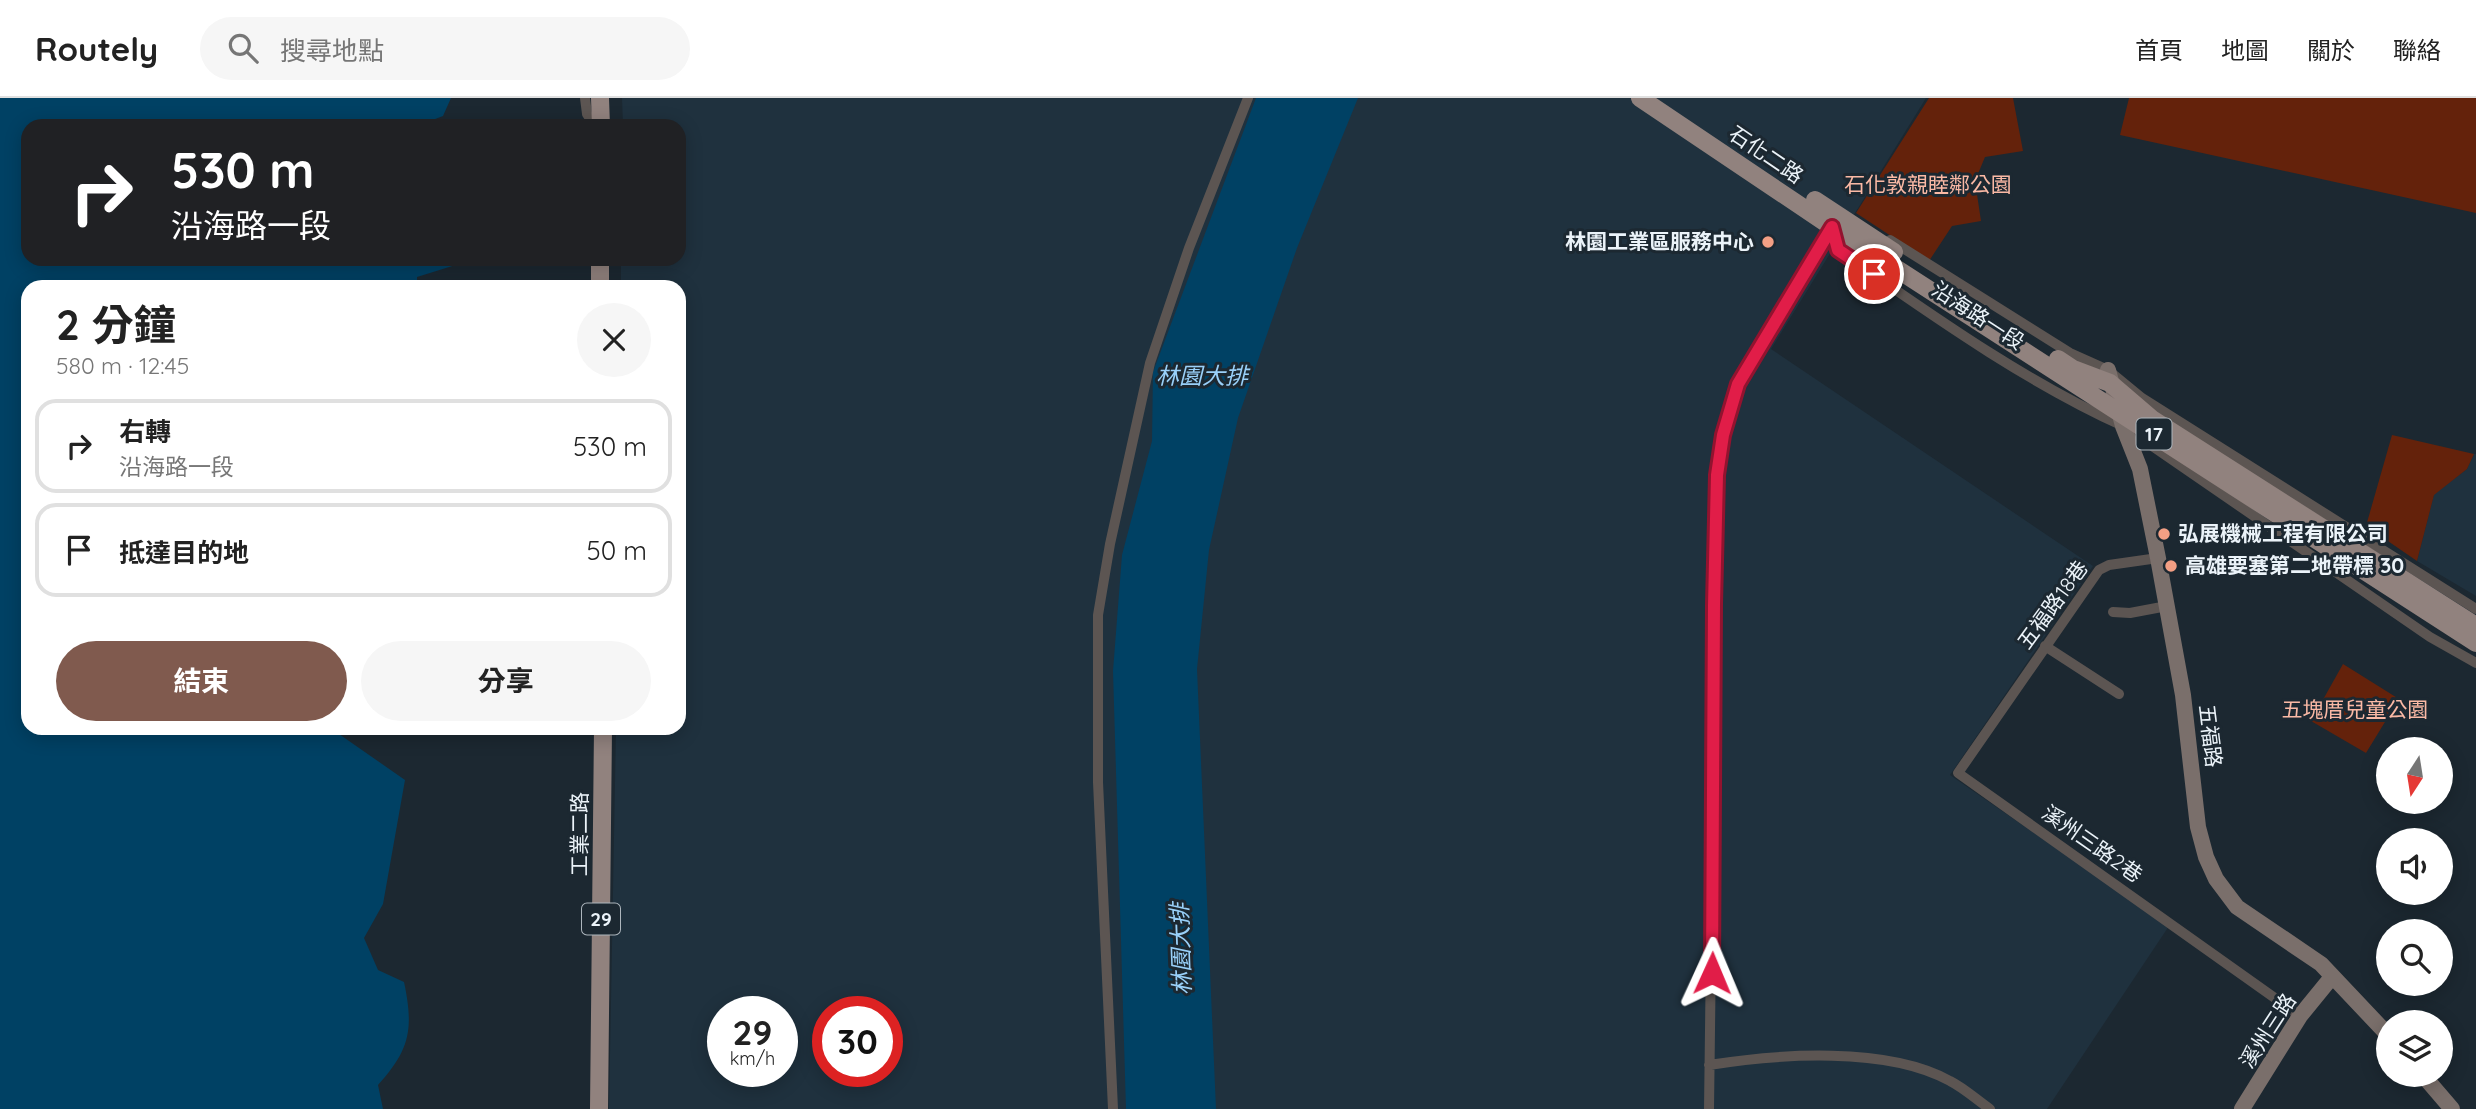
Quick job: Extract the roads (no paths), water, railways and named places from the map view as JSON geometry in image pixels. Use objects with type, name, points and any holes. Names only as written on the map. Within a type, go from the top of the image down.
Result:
[{"type":"main road","points":[[600,98],[601,119]]},
{"type":"main road","name":"石化二路","points":[[1640,98],[1835,221]]},
{"type":"main road","name":"石化二路","points":[[1660,98],[1835,221]]},
{"type":"main road","name":"沿海路一段","points":[[1835,221],[2073,369],[2109,376],[2152,419],[2476,626]]},
{"type":"main road","name":"沿海路一段","points":[[1835,221],[2121,419],[2476,643]]},
{"type":"main road","name":"工業二路","points":[[599,1109],[603,735]]},
{"type":"street","points":[[585,98],[586,114],[590,119]]},
{"type":"street","points":[[1113,1109],[1098,782],[1098,615],[1110,544],[1150,363],[1189,248],[1248,98]]},
{"type":"street","points":[[1709,1109],[1717,475],[1723,435],[1738,384],[1835,221]]},
{"type":"street","name":"五福路","points":[[2109,376],[2121,419],[2140,469],[2158,558],[2183,695],[2198,827],[2206,857],[2216,879],[2237,907],[2321,964],[2331,978],[2376,1023]]},
{"type":"street","name":"沿海路一段","points":[[2109,376],[2476,609]]},
{"type":"street","name":"沿海路一段","points":[[2121,419],[2430,637],[2476,663]]},
{"type":"street","name":"五福路18巷","points":[[2026,675],[2099,570],[2109,565],[2158,558]]},
{"type":"street","points":[[2113,612],[2130,613],[2167,606]]},
{"type":"street","points":[[2045,646],[2119,694]]},
{"type":"street","name":"溪州三路2巷","points":[[2026,675],[1958,774],[2300,1016]]},
{"type":"street","name":"溪州三路","points":[[2242,1109],[2300,1016],[2331,978]]},
{"type":"street","points":[[1709,1065],[1760,1057],[1860,1056],[1950,1080],[1990,1109]]},
{"type":"street","points":[[2433,1087],[2452,1109]]},
{"type":"water","points":[[0,98],[451,98],[443,116],[435,119],[21,119],[21,266],[452,266],[417,277],[417,280],[21,280],[21,735],[340,735],[405,780],[383,904],[364,938],[378,970],[404,982],[409,1026],[397,1061],[378,1085],[383,1109],[0,1109]]},
{"type":"water","name":"林園大排","points":[[1256,98],[1358,98],[1297,248],[1238,418],[1209,550],[1197,669],[1216,1109],[1126,1109],[1113,671],[1122,555],[1152,441],[1153,372]]},
{"type":"place","name":"林園工業區服務中心","points":[[1768,242]]},
{"type":"place","name":"弘展機械工程有限公司","points":[[2164,534]]},
{"type":"place","name":"高雄要塞第二地帶標 30","points":[[2171,566]]},
{"type":"park label","name":"石化敦親睦鄰公園","points":[[1928,185]]},
{"type":"park label","name":"五塊厝兒童公園","points":[[2355,710]]}]
